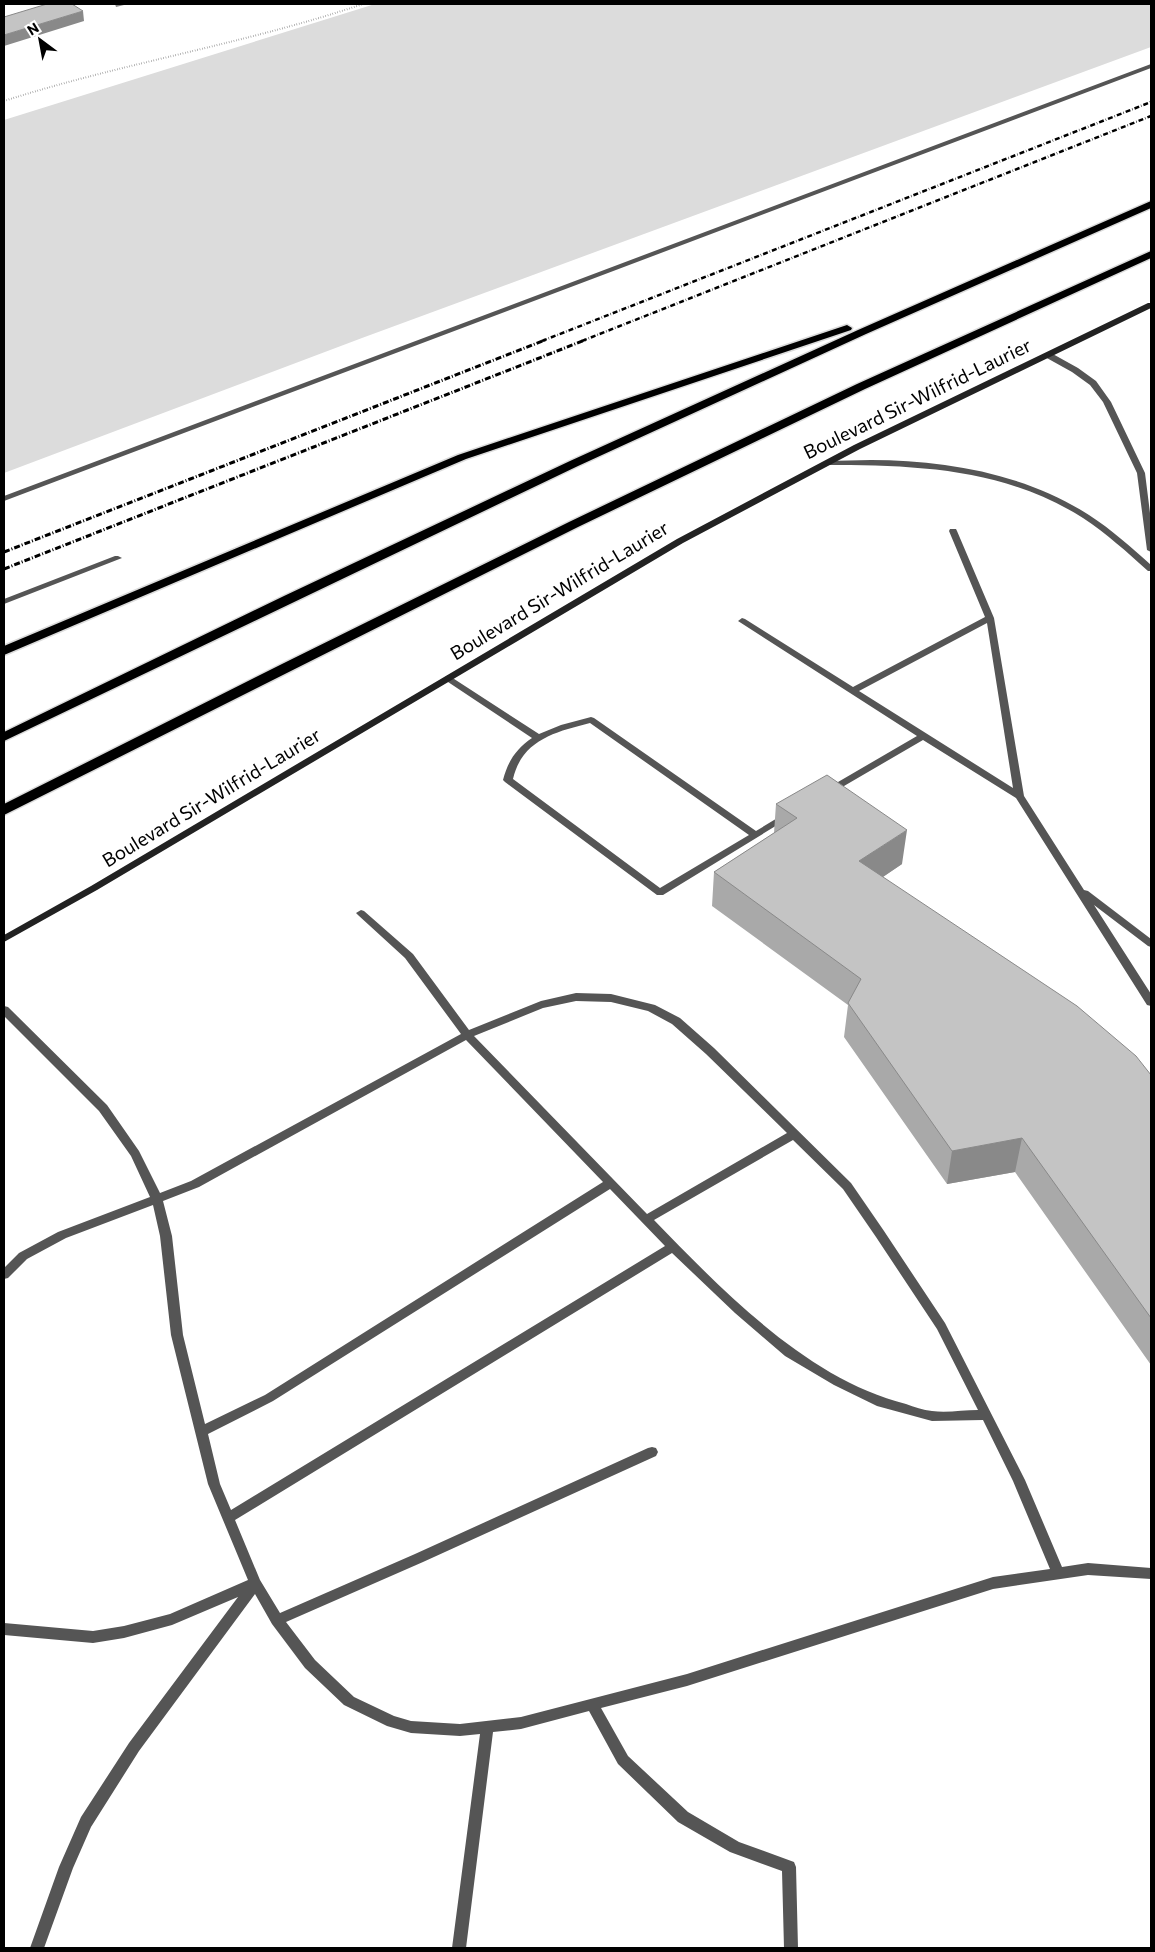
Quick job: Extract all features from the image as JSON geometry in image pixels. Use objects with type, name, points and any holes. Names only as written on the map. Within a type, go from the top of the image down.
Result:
[{"type":"highway","points":[[4,737],[315,585],[798,359],[1151,204]]},
{"type":"highway","name":"Boulevard Sir-Wilfrid-Laurier","points":[[4,810],[325,646],[584,519],[906,365],[1151,254]]},
{"type":"highway","points":[[4,652],[462,457],[929,300]]},
{"type":"street","name":"Boulevard Sir-Wilfrid-Laurier","points":[[4,939],[102,883],[672,545],[826,463],[1151,306]]},
{"type":"lane","points":[[4,499],[1151,66]]},
{"type":"lane","points":[[1048,355],[1075,370],[1093,383],[1107,402],[1141,472],[1151,550]]},
{"type":"lane","points":[[826,463],[896,462],[920,464],[966,470],[1003,480],[1056,500],[1084,515],[1108,532],[1151,569]]},
{"type":"lane","points":[[953,531],[990,618],[1019,796],[1151,1002]]},
{"type":"lane","points":[[4,602],[118,558]]},
{"type":"lane","points":[[853,691],[990,618]]},
{"type":"lane","points":[[742,621],[1019,796]]},
{"type":"lane","points":[[448,678],[537,737]]},
{"type":"lane","points":[[756,835],[591,720],[569,725],[537,737],[518,754],[509,768],[508,780],[660,893],[798,810]]},
{"type":"lane","points":[[823,795],[923,736]]},
{"type":"lane","points":[[1078,888],[1151,944]]},
{"type":"lane","points":[[361,913],[409,956],[467,1035],[674,1247],[739,1310],[789,1353],[838,1382],[881,1403],[932,1416],[986,1415]]},
{"type":"lane","points":[[4,1275],[23,1256],[62,1235],[195,1184],[467,1035],[541,1005],[576,997],[611,998],[651,1008],[676,1021],[704,1045],[847,1186],[941,1326],[1019,1480],[1058,1573]]},
{"type":"lane","points":[[4,1010],[103,1108],[135,1154],[157,1199],[166,1236],[176,1335],[214,1484],[255,1583],[277,1620],[310,1664],[348,1701],[392,1722],[412,1727],[460,1730],[521,1723],[687,1680],[993,1583],[1088,1569],[1151,1573]]},
{"type":"lane","points":[[647,1219],[794,1134]]},
{"type":"lane","points":[[201,1432],[269,1398],[612,1183]]},
{"type":"lane","points":[[228,1518],[674,1247]]},
{"type":"lane","points":[[277,1620],[652,1452]]},
{"type":"lane","points":[[4,1628],[93,1637],[124,1632],[172,1619],[255,1583]]},
{"type":"lane","points":[[37,1948],[66,1867],[86,1822],[134,1747],[255,1583]]},
{"type":"lane","points":[[592,1704],[623,1760],[683,1817],[735,1847],[789,1868],[791,1948]]},
{"type":"lane","points":[[459,1948],[487,1726]]},
{"type":"path","points":[[4,101],[31,91],[103,71],[195,52],[302,25],[363,4]]},
{"type":"shaded area","points":[[375,4],[1151,4],[1151,47],[362,338],[4,473],[4,120]]},
{"type":"building","points":[[47,4],[72,4],[83,11],[4,35],[4,17]]},
{"type":"building","points":[[827,775],[907,830],[859,861],[1077,1006],[1136,1056],[1151,1075],[1151,1318],[1022,1138],[952,1151],[848,1003],[861,979],[714,872],[797,818],[776,804]]},
{"type":"railway","points":[[542,341],[1151,102]]},
{"type":"railway","points":[[582,341],[1151,116]]},
{"type":"railway","points":[[4,552],[545,340]]},
{"type":"railway","points":[[4,569],[585,340]]}]
